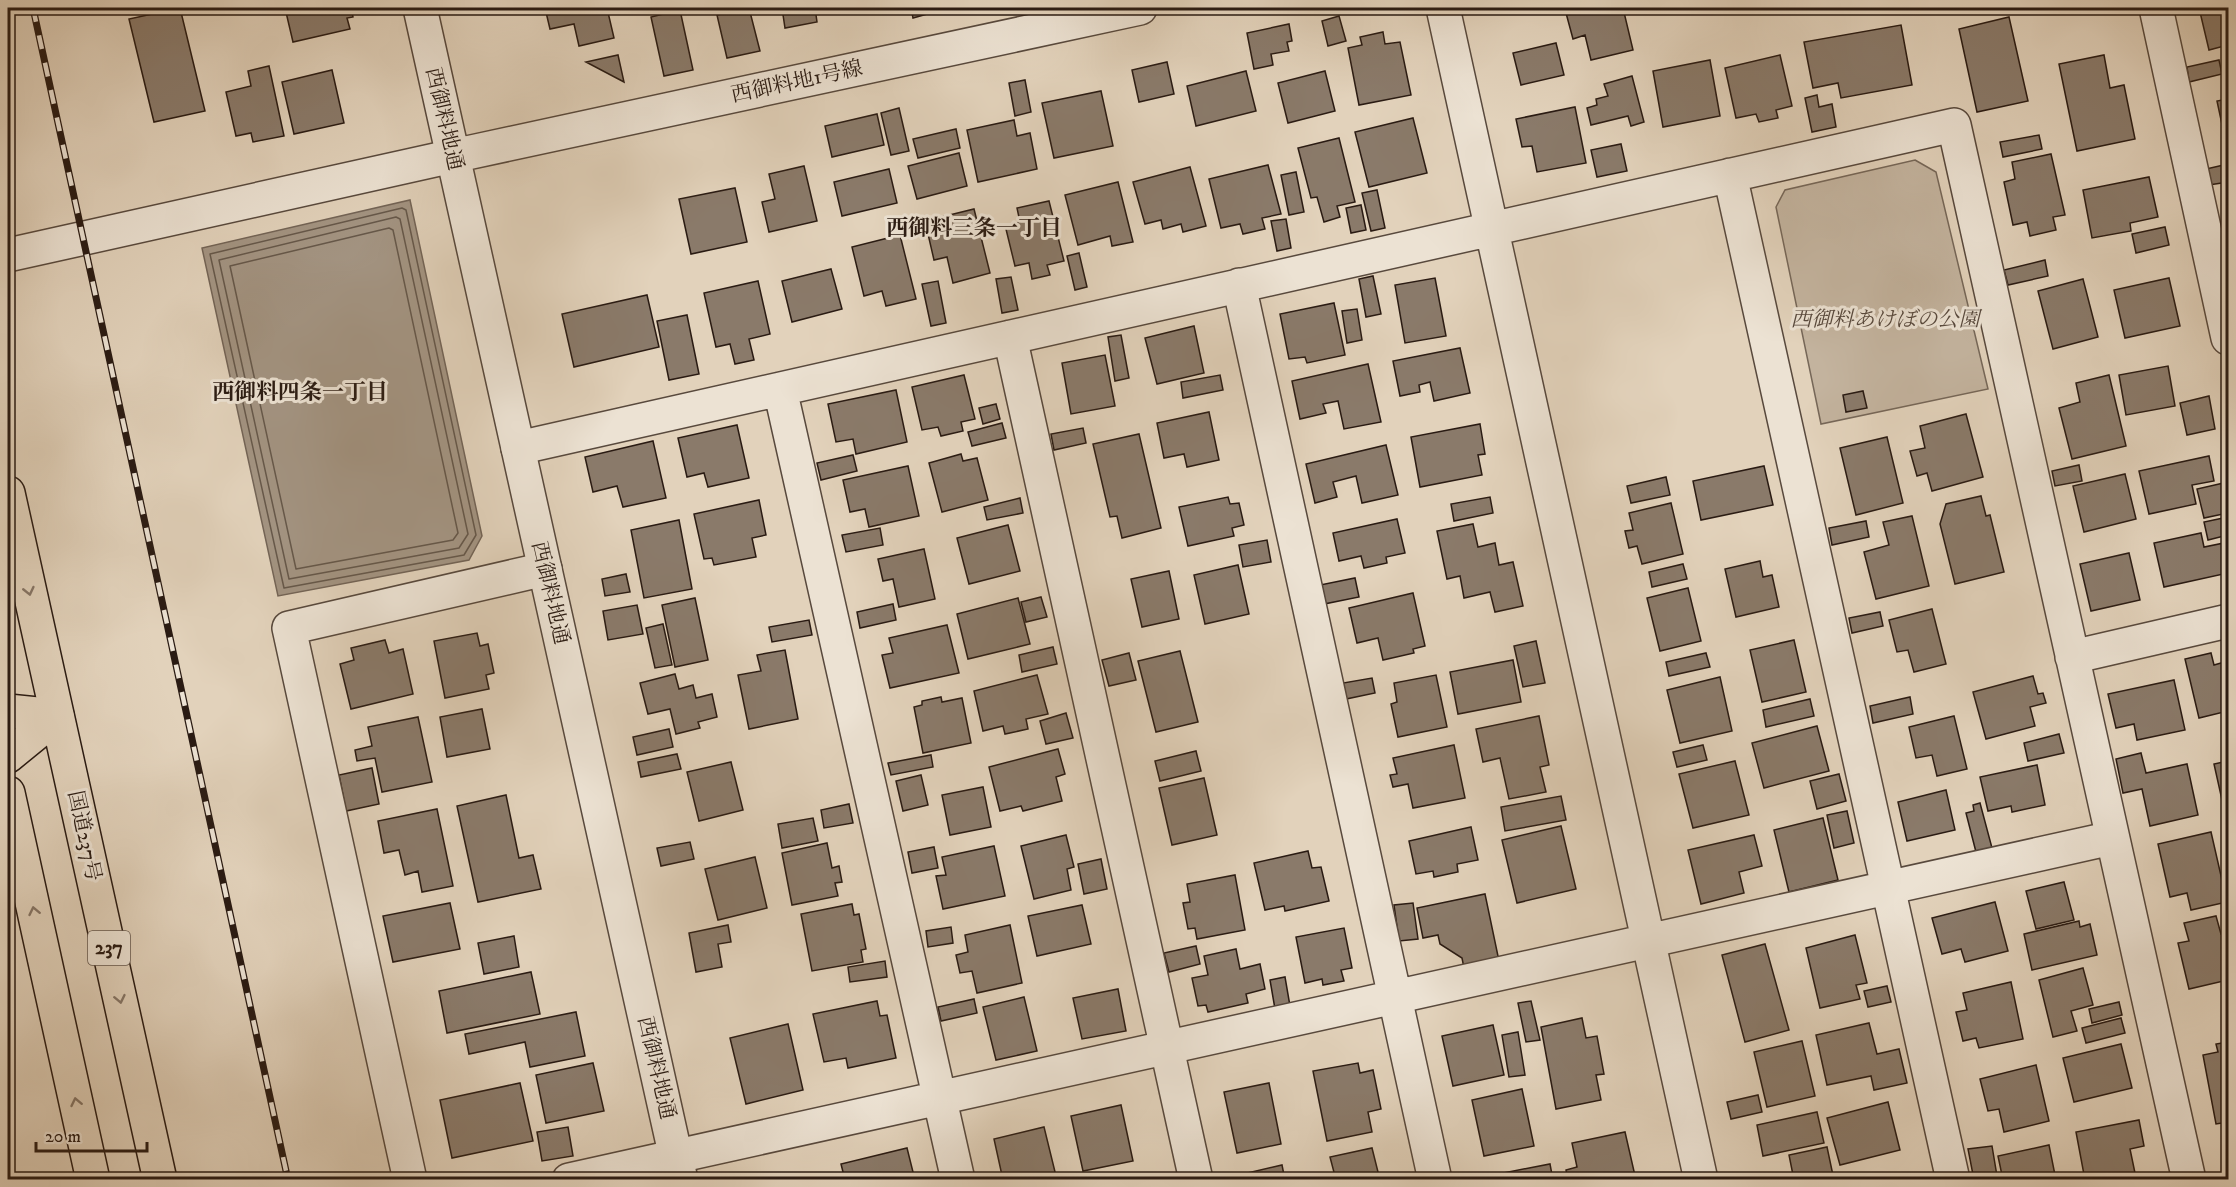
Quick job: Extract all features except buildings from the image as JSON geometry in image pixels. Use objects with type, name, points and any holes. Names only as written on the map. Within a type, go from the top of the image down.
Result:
[{"type":"main road","name":"国道237号","points":[[8,493],[160,1179]]},
{"type":"main road","points":[[8,711],[57,716]]},
{"type":"main road","points":[[8,756],[57,716]]},
{"type":"main road","points":[[8,794],[93,1179]]},
{"type":"street","name":"西御料地通","points":[[420,8],[678,1168]]},
{"type":"street","name":"西御料地1号線","points":[[8,255],[453,156],[1140,8]]},
{"type":"street","points":[[1443,8],[1701,1179]]},
{"type":"street","points":[[2156,8],[2229,338]]},
{"type":"street","points":[[518,448],[1954,125],[2189,1179]]},
{"type":"street","points":[[1730,176],[1953,1179]]},
{"type":"street","points":[[1239,285],[1435,1179]]},
{"type":"street","points":[[1010,337],[1196,1179]]},
{"type":"street","points":[[780,389],[958,1179]]},
{"type":"street","points":[[410,1179],[289,628],[545,569]]},
{"type":"street","points":[[2072,657],[2229,621]]},
{"type":"street","points":[[569,1179],[678,1168],[939,1097],[2112,838]]},
{"type":"green space","name":"西御料あけぼの公園","points":[[1915,160],[1936,172],[1988,389],[1821,424],[1776,207],[1785,190]]},
{"type":"water","points":[[410,200],[482,536],[469,560],[278,596],[202,248]]},
{"type":"railway","points":[[33,8],[288,1180]]},
{"type":"district","name":"西御料三条一丁目","points":[[974,228]]},
{"type":"district","name":"西御料四条一丁目","points":[[300,392]]}]
